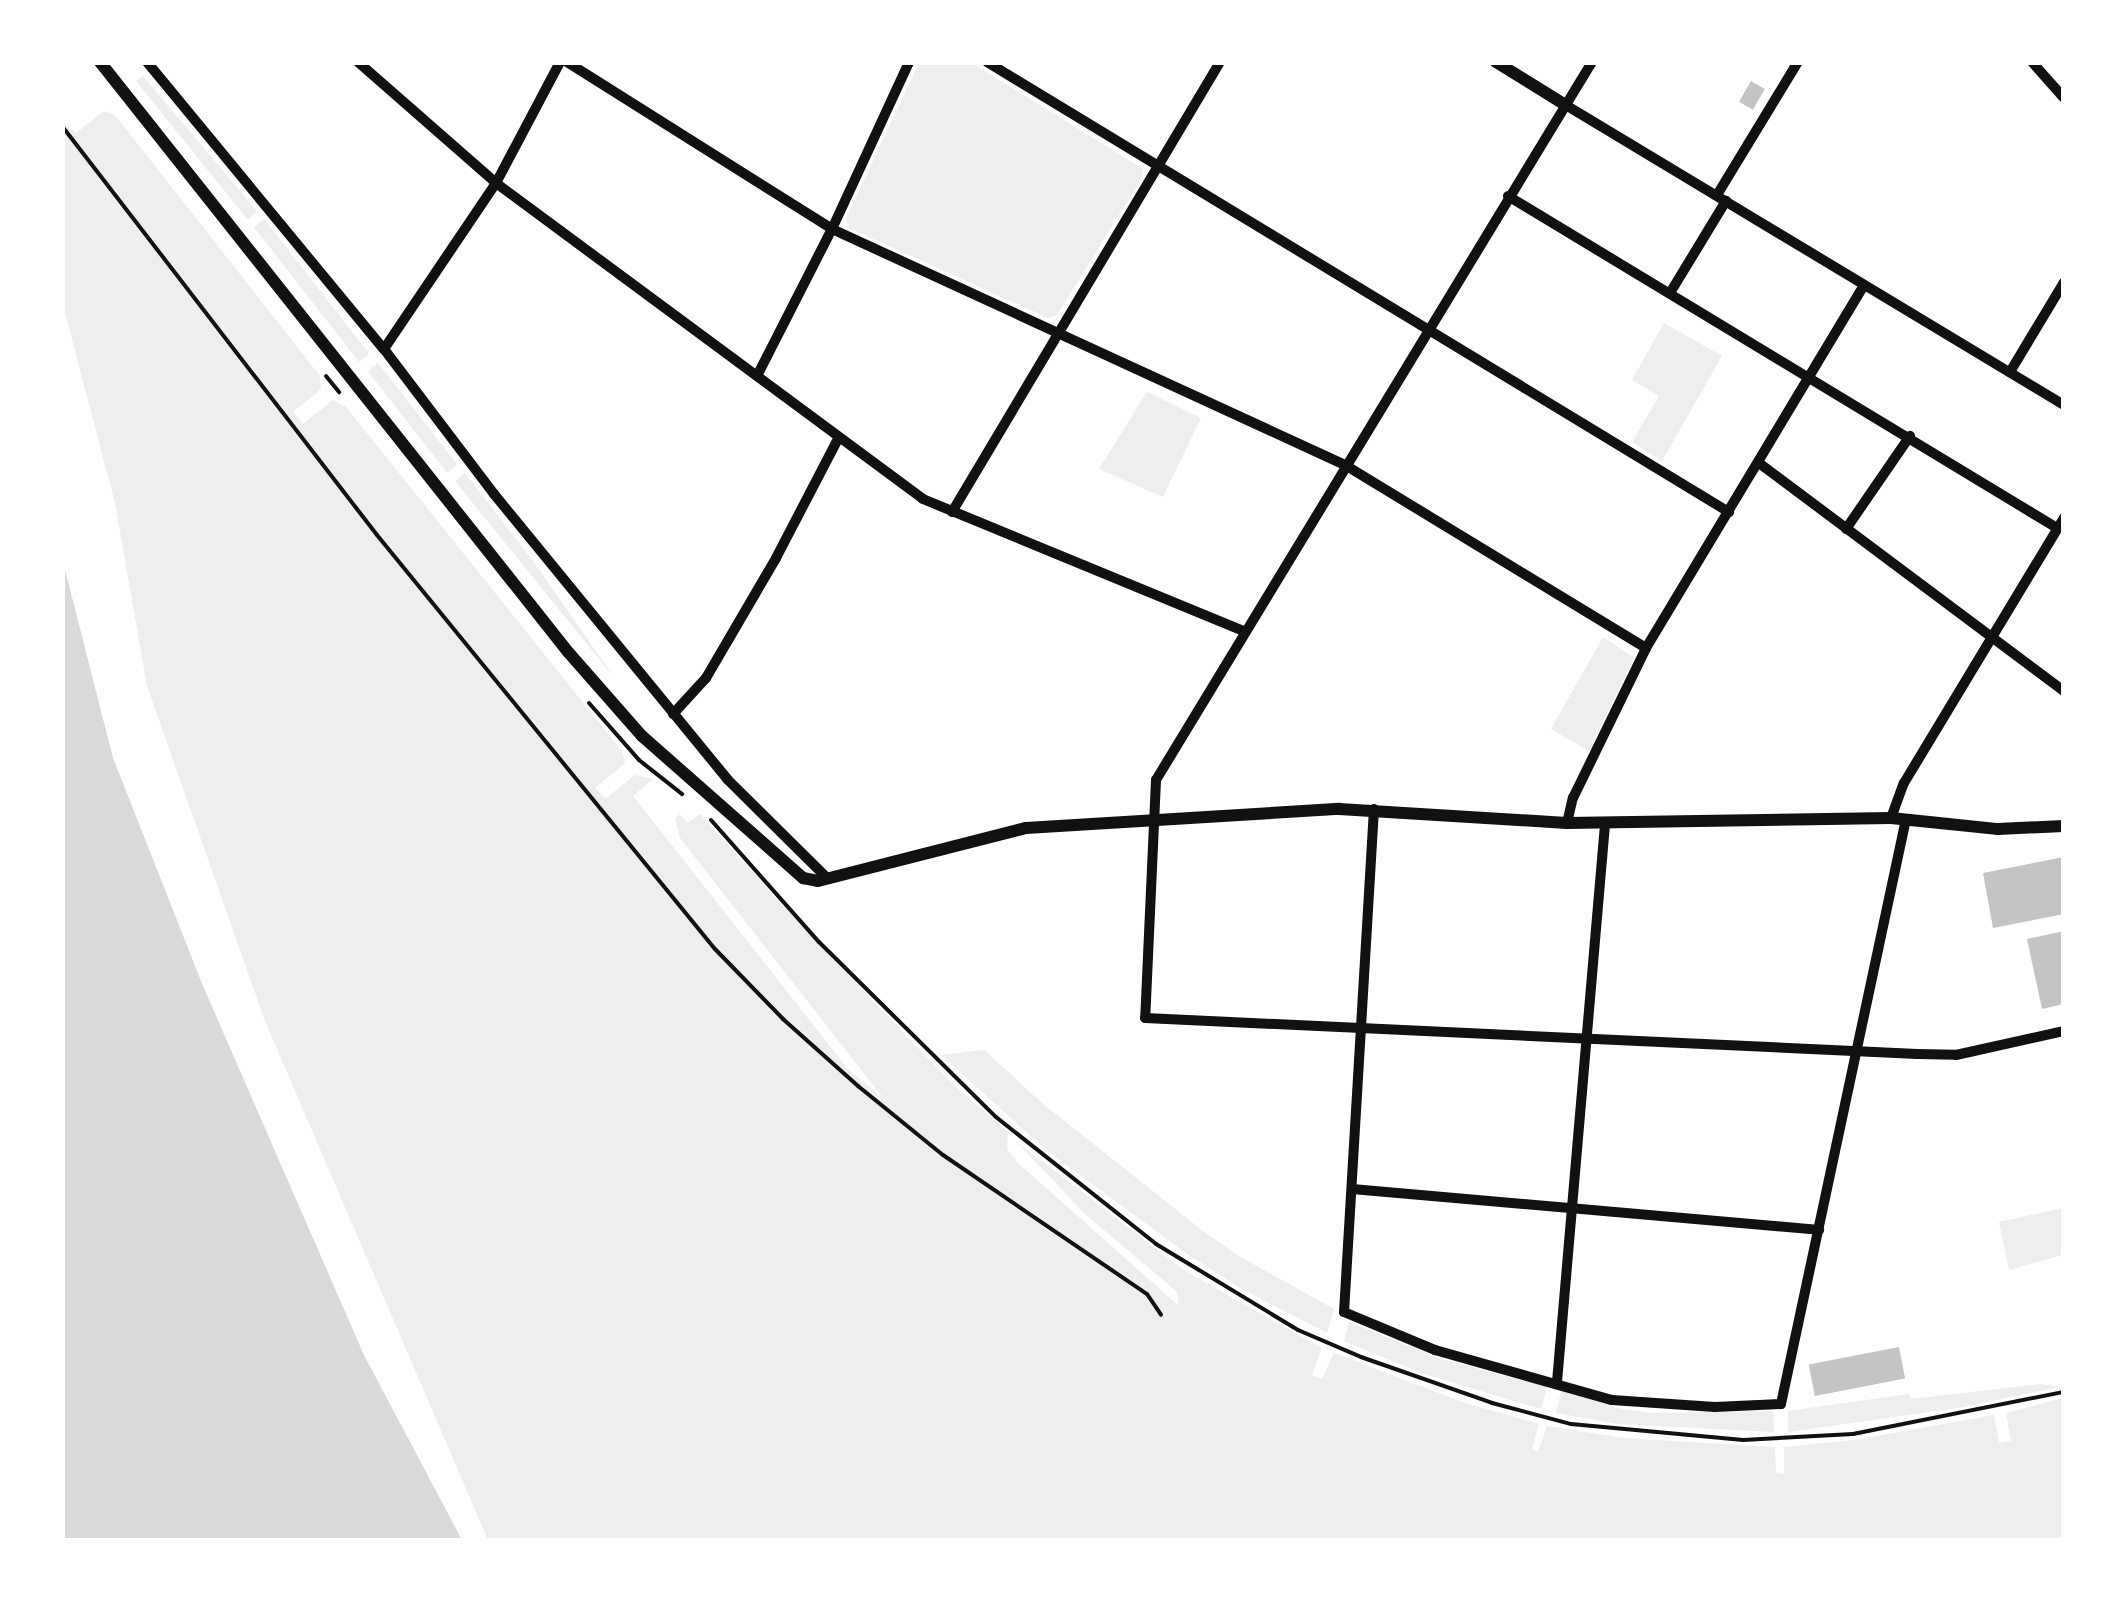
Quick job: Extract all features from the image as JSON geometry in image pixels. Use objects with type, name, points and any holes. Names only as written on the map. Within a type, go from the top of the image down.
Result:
[{"type":"street","points":[[358,62],[496,183],[923,499],[1244,631]]},
{"type":"street","points":[[384,349],[496,183],[563,62],[832,229],[1345,464],[1646,648]]},
{"type":"street","points":[[758,374],[832,229],[909,62]]},
{"type":"street","points":[[987,62],[1729,512]]},
{"type":"street","points":[[952,512],[1220,62]]},
{"type":"street","points":[[1496,62],[2064,405]]},
{"type":"street","points":[[1592,62],[1156,780],[1145,1018],[1956,1054],[2064,1031]]},
{"type":"street","points":[[1670,293],[1798,62]]},
{"type":"street","points":[[2032,62],[2064,98]]},
{"type":"street","points":[[102,63],[569,652],[642,736],[803,878],[828,879],[1026,828],[1374,808],[1605,824],[1891,818],[1998,828],[2064,826]]},
{"type":"street","points":[[153,65],[384,349],[494,494],[672,714],[768,824],[828,879]]},
{"type":"street","points":[[1508,196],[2060,523],[1894,802],[1891,818]]},
{"type":"street","points":[[2010,372],[2064,282]]},
{"type":"street","points":[[1567,823],[1573,798],[1646,648],[1864,285]]},
{"type":"street","points":[[672,714],[706,678],[776,558],[838,436]]},
{"type":"street","points":[[1846,528],[1910,436]]},
{"type":"street","points":[[1759,463],[2064,692]]},
{"type":"street","points":[[1374,808],[1344,1312],[1435,1350],[1634,1403],[1715,1407],[1781,1404],[1906,819]]},
{"type":"street","points":[[1557,1382],[1605,824]]},
{"type":"street","points":[[1352,1189],[1819,1230]]},
{"type":"path","points":[[62,126],[377,534],[715,949],[782,1019],[942,1155],[1146,1294],[1161,1315]]},
{"type":"path","points":[[664,781],[686,798]]},
{"type":"path","points":[[709,818],[819,942],[996,1118],[1156,1244],[1251,1304],[1346,1350],[1426,1382],[1570,1424],[1743,1440],[1853,1434],[2064,1392]]},
{"type":"shaded area","points":[[919,63],[972,63],[1143,169],[1142,178],[1057,315],[1048,318],[849,228],[846,218]]},
{"type":"shaded area","points":[[143,76],[257,211],[248,220],[136,81]]},
{"type":"shaded area","points":[[104,111],[115,115],[320,376],[321,389],[293,412],[303,424],[333,400],[346,407],[622,751],[625,763],[595,788],[605,799],[635,775],[653,779],[633,796],[848,1069],[884,1099],[680,838],[675,818],[680,814],[687,823],[700,814],[830,957],[954,1085],[1008,1132],[1007,1149],[1018,1163],[1179,1306],[1177,1292],[1084,1213],[1017,1142],[1185,1271],[1322,1348],[1312,1375],[1322,1379],[1334,1353],[1465,1403],[1539,1424],[1532,1449],[1538,1452],[1547,1426],[1623,1438],[1775,1447],[1776,1473],[1784,1474],[1784,1447],[1854,1440],[1994,1415],[1999,1443],[2011,1441],[2006,1413],[2063,1398],[2063,1540],[488,1540],[265,1021],[147,686],[115,503],[63,305],[62,120],[76,133]]},
{"type":"shaded area","points":[[264,219],[369,354],[359,362],[254,227]]},
{"type":"shaded area","points":[[1664,323],[1722,356],[1662,461],[1632,442],[1659,396],[1632,380]]},
{"type":"shaded area","points":[[378,363],[457,465],[447,473],[368,371]]},
{"type":"shaded area","points":[[1147,392],[1201,418],[1163,497],[1099,469]]},
{"type":"shaded area","points":[[465,473],[533,561],[616,680],[455,481]]},
{"type":"shaded area","points":[[62,558],[113,758],[203,986],[364,1355],[462,1540],[63,1540]]},
{"type":"shaded area","points":[[1603,637],[1634,658],[1589,751],[1551,729]]},
{"type":"shaded area","points":[[984,1050],[1042,1103],[1203,1231],[1237,1255],[1334,1309],[1327,1333],[1242,1289],[1187,1254],[1045,1149],[941,1055]]},
{"type":"shaded area","points":[[2063,1208],[2063,1255],[2009,1270],[1999,1222]]},
{"type":"shaded area","points":[[1349,1322],[1438,1358],[1547,1387],[1541,1409],[1421,1373],[1344,1341]]},
{"type":"shaded area","points":[[2041,1384],[2059,1387],[1964,1407],[1788,1432],[1788,1411],[1909,1394],[1911,1399]]},
{"type":"shaded area","points":[[1561,1391],[1622,1409],[1653,1413],[1773,1411],[1774,1432],[1617,1424],[1556,1413]]},
{"type":"building","points":[[1751,81],[1765,89],[1753,110],[1739,102]]},
{"type":"building","points":[[2064,857],[2064,914],[1993,928],[1983,873]]},
{"type":"building","points":[[2064,931],[2064,1004],[2042,1009],[2027,939]]},
{"type":"building","points":[[1899,1347],[1905,1378],[1815,1396],[1809,1365]]}]
